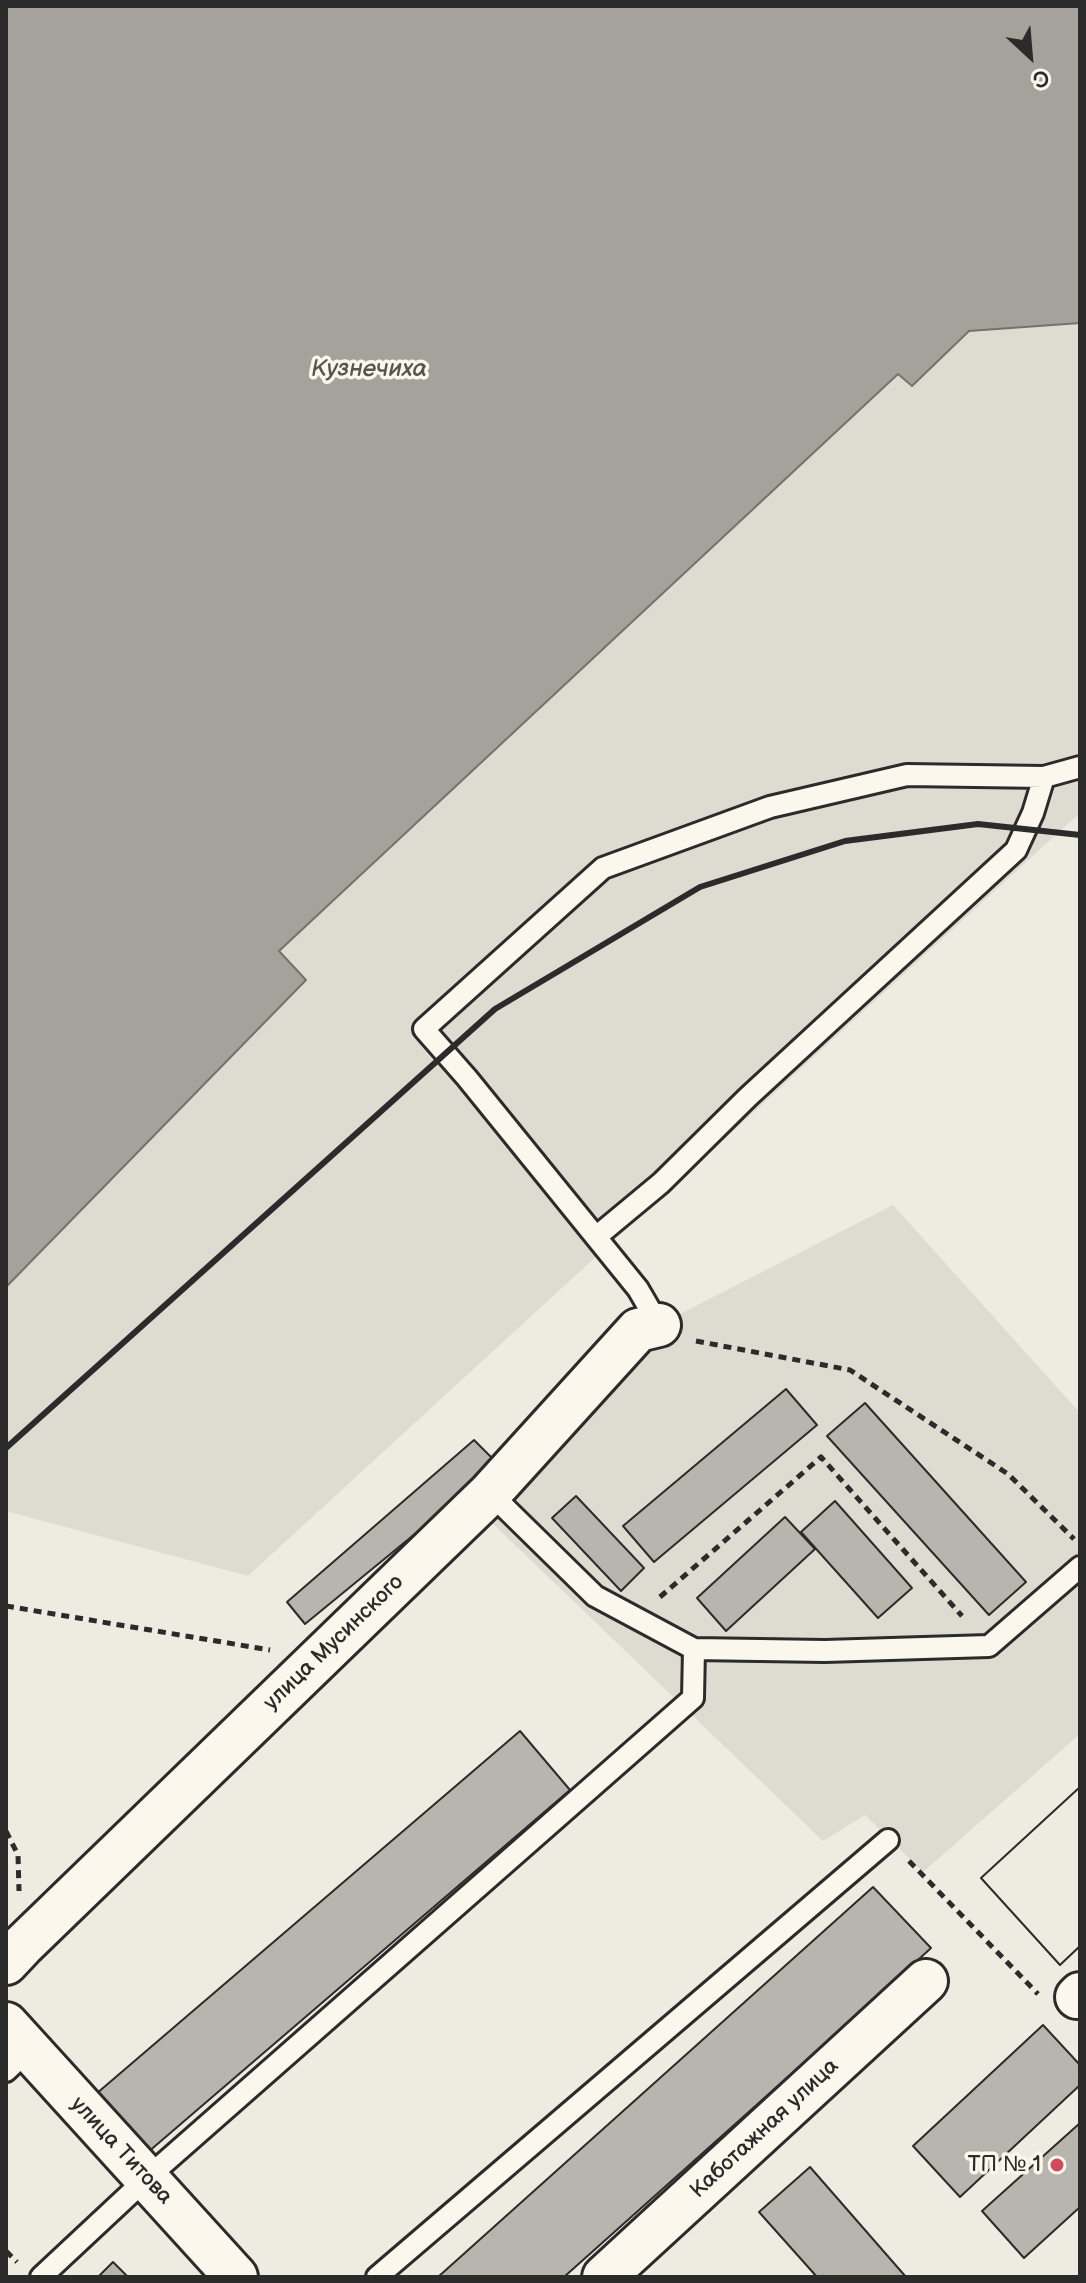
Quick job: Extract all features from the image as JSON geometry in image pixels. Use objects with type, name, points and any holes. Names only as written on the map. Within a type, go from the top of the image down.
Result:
[{"type":"street","name":"улица Мусинского","points":[[14,1954],[490,1493],[648,1328]]},
{"type":"street","name":"Каботажная улица","points":[[604,2277],[926,1981]]},
{"type":"street","name":"улица Титова","points":[[13,2048],[147,2178],[236,2277]]},
{"type":"lane","points":[[648,1328],[638,1289],[424,1029],[603,868],[770,807],[907,775],[1044,777],[1080,767]]},
{"type":"lane","points":[[596,1237],[661,1183],[748,1097],[1016,850],[1033,813],[1044,777]]},
{"type":"lane","points":[[490,1493],[595,1596],[694,1649],[825,1651],[989,1646],[1080,1567]]},
{"type":"lane","points":[[41,2277],[147,2178],[693,1698],[694,1649]]},
{"type":"lane","points":[[377,2277],[888,1840]]},
{"type":"path","points":[[648,1328],[850,1370],[1008,1474],[1080,1545]]},
{"type":"path","points":[[635,1618],[821,1457],[989,1646]]},
{"type":"path","points":[[6,1606],[318,1658]]},
{"type":"path","points":[[6,1831],[18,1855],[14,1954]]},
{"type":"path","points":[[888,1840],[1056,2013],[1079,1995]]},
{"type":"shaded area","points":[[1080,323],[1080,815],[248,1576],[6,1511],[6,1287],[306,980],[279,951],[898,374],[912,386],[969,331]]},
{"type":"shaded area","points":[[893,1205],[1080,1413],[1080,1734],[923,1872],[865,1815],[823,1841],[487,1518],[680,1314]]},
{"type":"water","name":"Кузнечиха","points":[[6,6],[1080,6],[1080,323],[969,331],[912,386],[898,374],[279,951],[306,980],[6,1287]]},
{"type":"building","points":[[786,1389],[817,1425],[654,1562],[623,1526]]},
{"type":"building","points":[[865,1403],[1026,1582],[989,1615],[827,1436]]},
{"type":"building","points":[[474,1440],[499,1465],[305,1624],[287,1602]]},
{"type":"building","points":[[576,1496],[644,1568],[621,1591],[552,1518]]},
{"type":"building","points":[[835,1501],[912,1588],[878,1618],[801,1532]]},
{"type":"building","points":[[785,1517],[815,1549],[726,1631],[697,1598]]},
{"type":"building","points":[[520,1731],[570,1790],[147,2153],[96,2094]]},
{"type":"building","points":[[1080,1787],[1080,1946],[1060,1965],[981,1878]]},
{"type":"building","points":[[1080,1787],[1080,1946],[1060,1965],[981,1878]]},
{"type":"building","points":[[873,1887],[931,1948],[883,1992],[564,2277],[438,2277]]},
{"type":"building","points":[[1043,2025],[1080,2065],[1080,2085],[960,2197],[913,2146]]},
{"type":"building","name":"ТП № 1","points":[[1080,2123],[1080,2207],[1024,2258],[982,2211]]},
{"type":"building","points":[[810,2167],[906,2277],[817,2277],[759,2212]]},
{"type":"building","points":[[113,2262],[128,2277],[98,2277]]},
{"type":"railway","points":[[6,1448],[495,1009],[700,887],[845,841],[978,824],[1080,835]]},
{"type":"place","name":"ТП № 1","points":[[1057,2165]]}]
